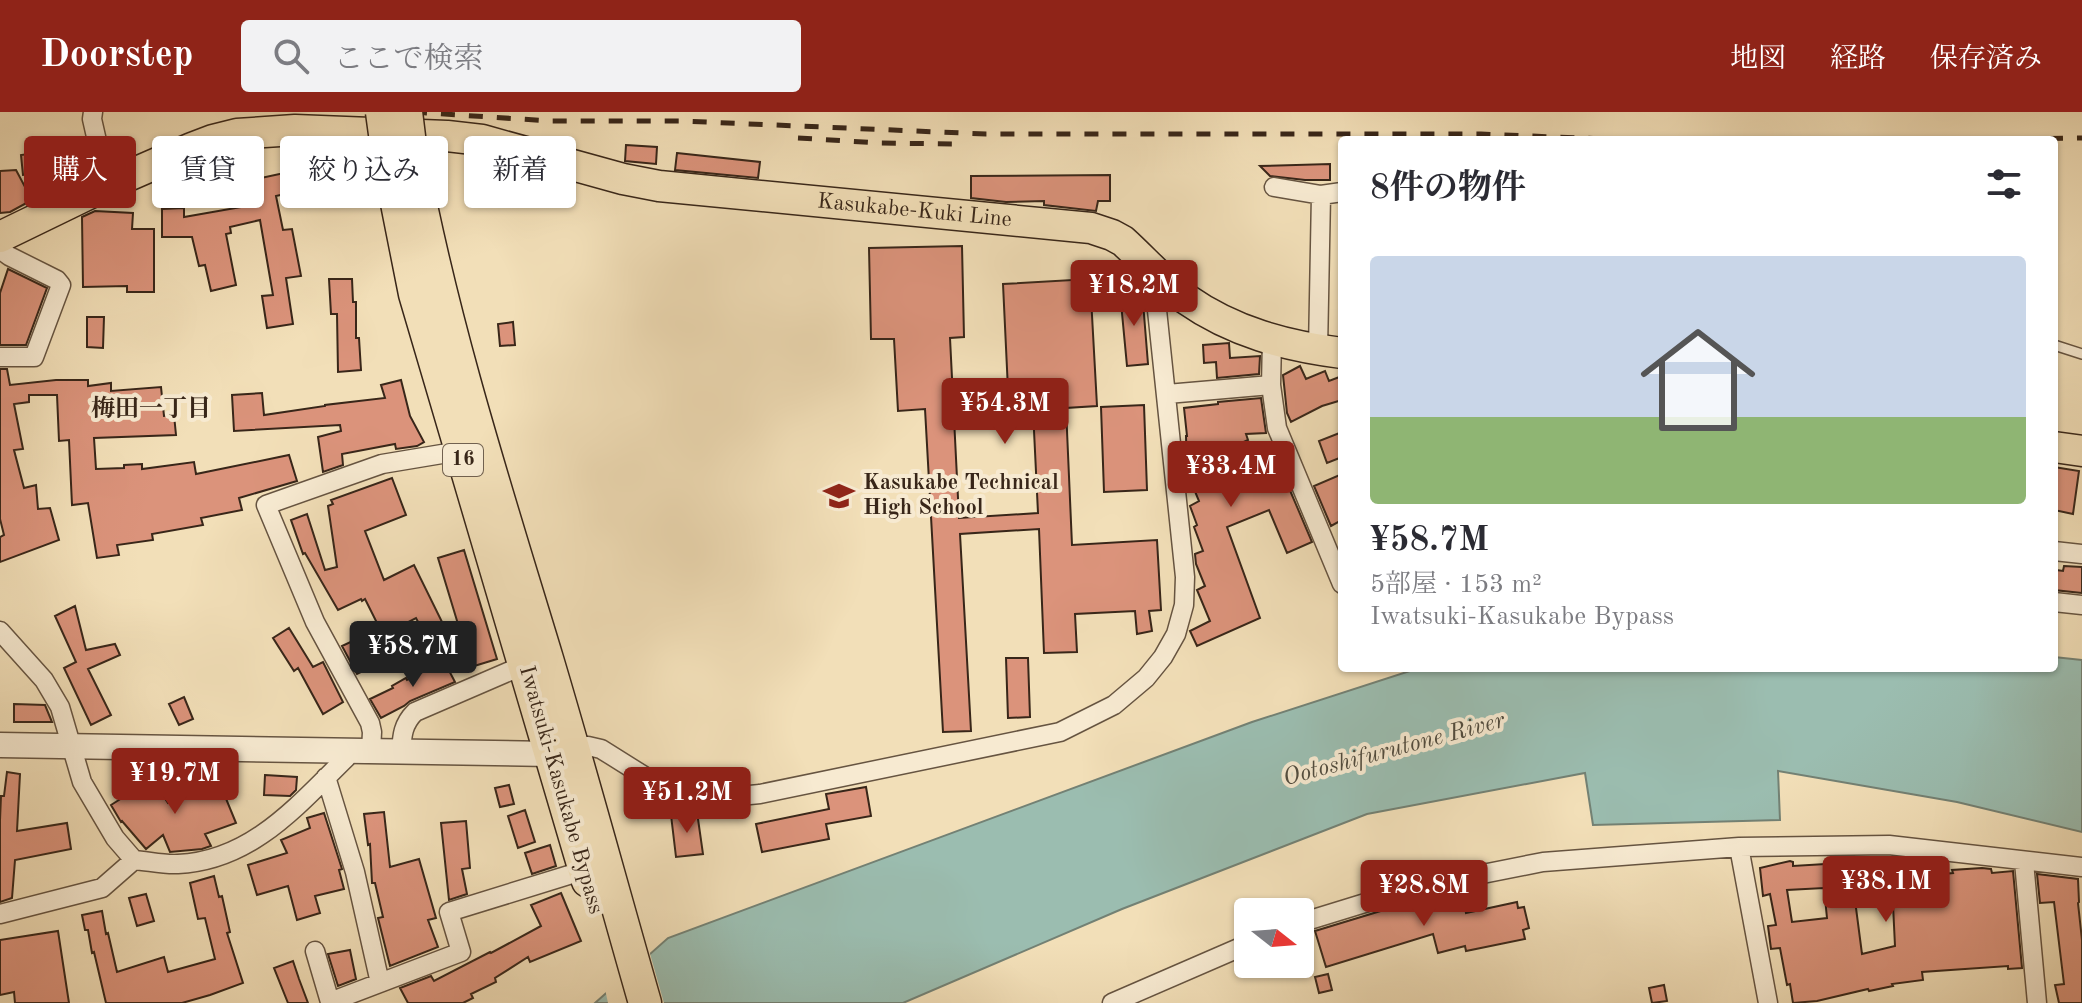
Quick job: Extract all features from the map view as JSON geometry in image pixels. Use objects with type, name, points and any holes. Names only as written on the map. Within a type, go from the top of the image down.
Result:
[{"type":"highway","name":"Iwatsuki-Kasukabe Bypass","points":[[382,112],[391,136]]},
{"type":"highway","name":"Iwatsuki-Kasukabe Bypass","points":[[403,136],[406,112]]},
{"type":"highway","name":"Iwatsuki-Kasukabe Bypass","points":[[405,208],[415,294],[524,665],[562,750],[585,870],[645,1003]]},
{"type":"highway","name":"Iwatsuki-Kasukabe Bypass","points":[[417,208],[512,544],[562,750],[620,953],[624,1003]]},
{"type":"main road","name":"Kasukabe-Kuki Line","points":[[136,172],[213,140],[237,134],[295,130],[447,136],[482,140],[659,186],[1091,228],[1123,241],[1167,283],[1204,310],[1272,340],[1330,351]]},
{"type":"main road","name":"Kasukabe-Kuki Line","points":[[0,237],[60,208]]},
{"type":"main road","points":[[2058,448],[2082,451]]},
{"type":"street","points":[[93,112],[96,136]]},
{"type":"street","points":[[1274,187],[1321,195],[1338,193]]},
{"type":"street","points":[[1321,195],[1330,351]]},
{"type":"street","points":[[0,249],[61,285],[34,357],[0,357]]},
{"type":"street","points":[[0,745],[401,752],[562,750],[588,746],[601,749],[635,772],[678,793],[699,797],[743,797],[1060,732],[1114,705],[1138,686],[1163,657],[1176,634],[1184,605],[1185,577],[1157,310],[1167,283]]},
{"type":"street","points":[[1272,340],[1271,385],[1277,428],[1334,544],[1338,564]]},
{"type":"street","points":[[1167,394],[1271,385]]},
{"type":"street","points":[[0,631],[44,680],[60,707],[82,782],[115,838],[134,860],[177,865],[227,855],[274,828],[346,758],[360,751],[372,732],[315,622],[266,505],[382,464],[460,451]]},
{"type":"street","points":[[2058,551],[2082,554]]},
{"type":"street","points":[[2058,602],[2082,605]]},
{"type":"street","points":[[401,752],[402,732],[415,712],[524,665]]},
{"type":"street","points":[[326,777],[355,872],[380,983]]},
{"type":"street","points":[[1314,919],[1417,887],[1543,862],[1739,847],[1889,845],[2082,867]]},
{"type":"street","points":[[1739,847],[1768,1003]]},
{"type":"street","points":[[0,914],[102,888],[134,860]]},
{"type":"street","points":[[2024,862],[2037,1003]]},
{"type":"street","points":[[315,951],[330,1002],[461,952],[449,912],[585,870]]},
{"type":"street","points":[[1112,1003],[1234,949]]},
{"type":"lane","points":[[2058,346],[2082,354]]},
{"type":"water","name":"Ootoshifurutone River","points":[[2058,657],[2082,660],[2082,832],[1957,802],[1778,771],[1780,820],[1593,825],[1585,773],[1367,814],[1122,909],[903,1003],[595,1003],[668,938],[1252,722],[1407,672],[2058,672]]},
{"type":"pier","points":[[649,950],[664,1003],[608,1003],[605,989]]},
{"type":"building","points":[[626,145],[657,147],[656,164],[625,161]]},
{"type":"building","points":[[677,153],[760,162],[758,178],[675,170]]},
{"type":"building","points":[[21,155],[24,155],[24,175],[23,175]]},
{"type":"building","points":[[1330,164],[1330,180],[1270,176],[1260,166]]},
{"type":"building","points":[[16,170],[24,185],[24,204],[10,212],[0,213],[0,171]]},
{"type":"building","points":[[280,174],[280,195],[276,196],[283,230],[292,229],[301,276],[286,278],[293,324],[267,328],[262,296],[273,295],[260,220],[230,227],[231,233],[226,234],[236,285],[211,291],[205,265],[199,266],[192,237],[162,237],[162,209],[184,208],[184,217],[236,208],[264,208],[264,177]]},
{"type":"building","points":[[1110,175],[1110,201],[1098,201],[1096,211],[1044,205],[1044,201],[1006,202],[971,198],[971,176]]},
{"type":"building","points":[[95,211],[133,213],[132,229],[154,229],[154,292],[127,292],[127,286],[83,287],[82,217]]},
{"type":"building","points":[[962,246],[964,337],[950,338],[959,518],[1038,513],[1033,410],[1009,411],[1003,284],[1090,279],[1097,406],[1066,408],[1072,545],[1157,540],[1161,610],[1149,611],[1152,631],[1137,634],[1135,611],[1075,614],[1077,652],[1044,653],[1039,529],[960,534],[971,731],[943,732],[925,409],[898,411],[894,339],[871,339],[869,248]]},
{"type":"building","points":[[8,269],[47,288],[26,345],[0,345],[0,293]]},
{"type":"building","points":[[329,279],[352,279],[361,370],[338,372],[337,314],[331,314]]},
{"type":"building","points":[[1142,290],[1148,364],[1127,366],[1120,292]]},
{"type":"building","points":[[87,317],[104,317],[103,348],[87,347]]},
{"type":"building","points":[[513,322],[515,345],[500,346],[498,324]]},
{"type":"building","points":[[1229,343],[1230,358],[1260,356],[1259,374],[1217,378],[1216,362],[1204,363],[1203,345]]},
{"type":"building","points":[[1300,366],[1306,379],[1325,371],[1329,381],[1338,378],[1338,401],[1291,422],[1287,413],[1283,375]]},
{"type":"building","points":[[0,369],[7,369],[10,385],[88,380],[88,386],[111,383],[111,391],[161,387],[164,416],[174,415],[176,435],[94,438],[96,469],[142,464],[142,469],[194,462],[196,474],[289,455],[297,481],[239,498],[242,510],[201,518],[203,525],[152,534],[153,540],[117,545],[119,555],[97,558],[88,503],[72,505],[69,440],[59,441],[57,395],[29,395],[29,402],[14,404],[23,449],[14,450],[24,488],[36,485],[38,509],[50,508],[59,540],[0,562],[0,537],[4,535],[0,519]]},
{"type":"building","points":[[401,380],[410,416],[424,442],[417,446],[396,449],[395,444],[342,454],[343,465],[323,472],[318,437],[341,431],[340,425],[234,431],[232,395],[262,393],[264,415],[385,398],[381,385]]},
{"type":"building","points":[[1261,398],[1266,433],[1246,434],[1248,440],[1237,445],[1252,487],[1283,474],[1312,542],[1287,553],[1269,510],[1227,527],[1260,618],[1197,646],[1190,631],[1210,621],[1197,590],[1205,586],[1195,554],[1203,551],[1190,506],[1199,501],[1187,472],[1184,408]]},
{"type":"building","points":[[1144,405],[1147,490],[1104,492],[1101,407]]},
{"type":"building","points":[[1338,434],[1338,459],[1327,463],[1319,441]]},
{"type":"building","points":[[2058,468],[2079,471],[2073,514],[2058,511]]},
{"type":"building","points":[[1338,476],[1338,522],[1331,526],[1314,486]]},
{"type":"building","points":[[392,478],[406,515],[365,531],[384,580],[414,565],[444,626],[425,635],[416,618],[383,635],[365,599],[338,610],[303,554],[291,520],[307,514],[325,570],[337,567],[328,506],[333,504],[331,500]]},
{"type":"building","points":[[464,550],[497,659],[471,667],[438,558]]},
{"type":"building","points":[[2064,566],[2082,567],[2082,593],[2058,590],[2058,570],[2063,571]]},
{"type":"building","points":[[75,606],[86,650],[115,644],[120,655],[88,669],[111,715],[91,725],[64,668],[76,662],[55,616]]},
{"type":"building","points":[[289,628],[313,667],[323,662],[343,702],[323,714],[298,668],[294,671],[273,638]]},
{"type":"building","points":[[359,638],[373,666],[357,674],[342,646]]},
{"type":"building","points":[[1006,658],[1028,658],[1030,717],[1008,718]]},
{"type":"building","points":[[444,661],[455,682],[410,701],[381,718],[370,699]]},
{"type":"building","points":[[184,697],[193,719],[179,725],[169,704]]},
{"type":"building","points":[[14,704],[45,705],[52,722],[14,722]]},
{"type":"building","points":[[7,772],[20,774],[17,831],[67,823],[71,849],[15,860],[12,898],[0,902],[1,796],[4,796]]},
{"type":"building","points":[[265,775],[297,777],[296,790],[290,796],[264,795]]},
{"type":"building","points":[[152,779],[168,803],[218,779],[236,823],[205,834],[211,846],[202,849],[170,852],[163,835],[146,849],[121,822],[111,805]]},
{"type":"building","points":[[509,785],[514,804],[500,807],[495,788]]},
{"type":"building","points":[[866,787],[871,816],[826,824],[829,839],[762,852],[756,824],[829,809],[826,794]]},
{"type":"building","points":[[525,810],[535,842],[518,848],[508,816]]},
{"type":"building","points":[[384,812],[390,867],[419,859],[436,918],[428,920],[438,947],[390,966],[378,918],[383,917],[375,883],[372,883],[370,844],[364,814]]},
{"type":"building","points":[[697,812],[703,854],[676,857],[671,815]]},
{"type":"building","points":[[324,813],[342,869],[339,870],[344,889],[315,896],[320,913],[297,920],[288,886],[257,895],[248,865],[287,853],[281,840],[310,828],[307,818]]},
{"type":"building","points":[[466,821],[470,868],[462,869],[467,894],[449,900],[441,823]]},
{"type":"building","points":[[550,845],[556,866],[532,874],[525,853]]},
{"type":"building","points":[[1842,858],[1910,860],[1909,877],[1982,868],[1991,869],[1992,873],[2013,871],[2022,968],[2008,969],[2008,966],[1922,972],[1923,980],[1793,1003],[1780,948],[1771,949],[1768,926],[1776,925],[1770,894],[1763,896],[1760,868],[1790,861],[1793,866],[1842,863]],"holes":[[[1892,884],[1895,946],[1862,954],[1853,885]],[[1824,888],[1827,918],[1792,922],[1787,890]]]},
{"type":"building","points":[[2037,874],[2078,879],[2082,1003],[2059,1003],[2055,985],[2064,984],[2054,902],[2040,903]]},
{"type":"building","points":[[214,876],[219,897],[222,896],[230,932],[227,933],[243,983],[182,1003],[106,1003],[82,915],[102,911],[117,972],[164,957],[168,972],[215,959],[205,918],[198,919],[190,883]]},
{"type":"building","points":[[1462,890],[1466,913],[1517,902],[1518,908],[1524,907],[1529,928],[1523,930],[1525,939],[1466,951],[1465,946],[1438,953],[1433,934],[1326,967],[1315,931],[1420,899]]},
{"type":"building","points":[[561,893],[581,941],[530,962],[528,957],[495,978],[496,982],[471,994],[473,998],[463,1003],[408,1003],[400,988],[431,976],[434,981],[541,926],[531,905]]},
{"type":"building","points":[[146,894],[154,921],[137,926],[129,898]]},
{"type":"building","points":[[58,931],[69,1003],[15,1003],[14,992],[0,995],[0,940]]},
{"type":"building","points":[[350,950],[356,979],[338,986],[328,954]]},
{"type":"building","points":[[293,961],[308,1003],[288,1003],[274,968]]},
{"type":"building","points":[[1328,974],[1332,990],[1319,993],[1315,977]]},
{"type":"building","points":[[1664,985],[1667,1001],[1652,1003],[1649,988]]},
{"type":"railway","points":[[413,112],[550,121],[681,121],[986,134],[1531,136]]},
{"type":"railway","points":[[798,138],[958,144]]},
{"type":"railway","points":[[2058,138],[2082,138]]},
{"type":"place","name":"Kasukabe Technical High School","points":[[839,496]]},
{"type":"district","name":"梅田一丁目","points":[[151,410]]}]
